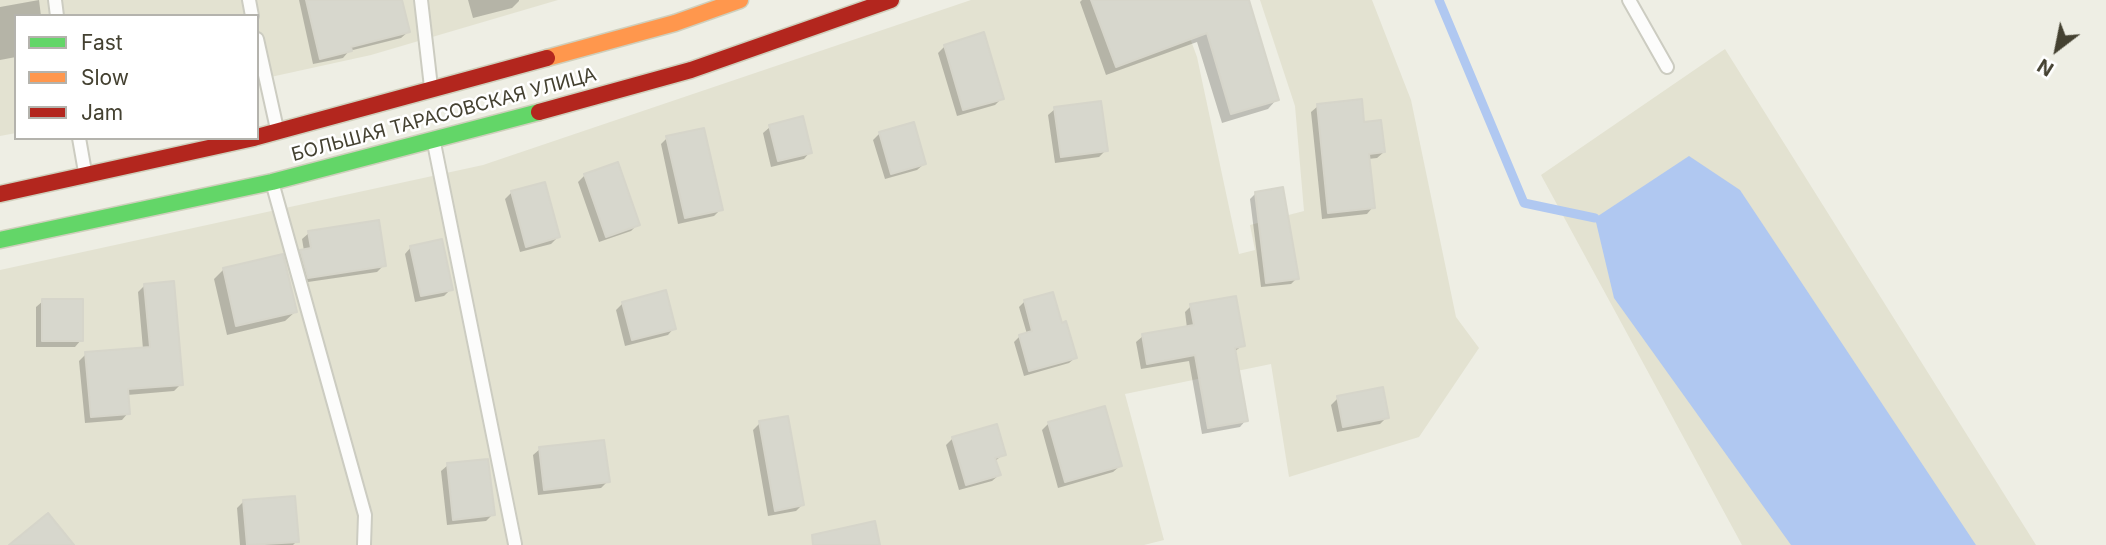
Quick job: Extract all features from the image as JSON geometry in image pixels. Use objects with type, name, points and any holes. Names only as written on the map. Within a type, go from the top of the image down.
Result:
[{"type":"street","name":"БОЛЬШАЯ ТАРАСОВСКАЯ УЛИЦА","points":[[259,137],[674,23],[740,0]]},
{"type":"street","name":"БОЛЬШАЯ ТАРАСОВСКАЯ УЛИЦА","points":[[0,240],[272,182],[434,140],[691,70],[891,0]]},
{"type":"street","name":"БОЛЬШАЯ ТАРАСОВСКАЯ УЛИЦА","points":[[0,194],[247,140]]},
{"type":"lane","points":[[421,0],[432,90]]},
{"type":"lane","points":[[1629,0],[1667,67]]},
{"type":"lane","points":[[259,47],[278,133]]},
{"type":"lane","points":[[79,140],[86,176]]},
{"type":"lane","points":[[434,140],[515,544]]},
{"type":"lane","points":[[272,182],[365,515],[364,545]]},
{"type":"shaded area","points":[[0,0],[558,0],[371,55],[259,80],[259,14],[14,14],[14,133],[0,136]]},
{"type":"shaded area","points":[[971,0],[1176,0],[1197,57],[1239,254],[1255,250],[1250,225],[1304,211],[1295,106],[1260,0],[1372,0],[1411,100],[1456,317],[1479,348],[1419,437],[1289,477],[1271,364],[1125,394],[1164,540],[1144,545],[0,545],[0,270],[483,165]]},
{"type":"shaded area","points":[[1725,49],[2036,545],[1742,545],[1541,175]]},
{"type":"water","points":[[1689,156],[1740,190],[1976,545],[1791,545],[1614,298],[1595,218]]},
{"type":"building","points":[[306,0],[402,0],[410,32],[351,47],[352,51],[320,59]]},
{"type":"building","points":[[1091,0],[1249,0],[1279,100],[1231,114],[1207,33],[1116,67]]},
{"type":"building","points":[[984,32],[1004,99],[963,110],[944,45]]},
{"type":"building","points":[[1362,99],[1364,122],[1381,120],[1385,152],[1369,154],[1375,208],[1328,213],[1317,104]]},
{"type":"building","points":[[1101,101],[1108,151],[1061,157],[1054,107]]},
{"type":"building","points":[[803,116],[812,153],[778,161],[769,125]]},
{"type":"building","points":[[914,122],[926,164],[891,174],[879,132]]},
{"type":"building","points":[[704,128],[723,210],[685,218],[666,136]]},
{"type":"building","points":[[618,162],[640,225],[606,237],[584,174]]},
{"type":"building","points":[[545,182],[560,237],[526,247],[511,191]]},
{"type":"building","points":[[1283,187],[1299,279],[1266,283],[1255,192]]},
{"type":"building","points":[[379,220],[386,266],[308,278],[300,250],[311,248],[308,231]]},
{"type":"building","points":[[442,239],[453,290],[421,296],[410,246]]},
{"type":"building","points":[[283,254],[297,312],[236,326],[223,268]]},
{"type":"building","points":[[174,281],[183,385],[128,389],[130,414],[91,417],[85,352],[150,347],[144,284]]},
{"type":"building","points":[[666,290],[676,329],[632,340],[622,302]]},
{"type":"building","points":[[1053,292],[1062,323],[1066,321],[1077,358],[1029,371],[1019,335],[1032,331],[1024,300]]},
{"type":"building","points":[[1236,296],[1245,346],[1235,348],[1248,421],[1208,428],[1195,355],[1147,364],[1142,334],[1194,325],[1190,304]]},
{"type":"building","points":[[42,299],[83,299],[83,341],[42,341]]},
{"type":"building","points":[[1383,387],[1389,418],[1343,427],[1337,396]]},
{"type":"building","points":[[1105,406],[1122,466],[1065,482],[1048,422]]},
{"type":"building","points":[[788,416],[804,505],[775,511],[759,421]]},
{"type":"building","points":[[997,424],[1006,455],[995,458],[1001,475],[966,485],[952,437]]},
{"type":"building","points":[[604,440],[610,482],[544,490],[539,447]]},
{"type":"building","points":[[488,459],[495,515],[453,520],[447,463]]},
{"type":"building","points":[[295,496],[299,542],[247,545],[243,500]]},
{"type":"building","points":[[48,513],[74,545],[9,545]]},
{"type":"building","points":[[875,521],[880,545],[813,545],[812,535]]},
{"type":"waterway","points":[[1439,0],[1524,203],[1595,218]]},
{"type":"traffic: fast","points":[[0,240],[272,182],[539,112]]},
{"type":"traffic: slow","points":[[547,58],[675,23],[740,0]]},
{"type":"traffic: jam","points":[[539,112],[691,70],[891,0]]},
{"type":"traffic: jam","points":[[259,136],[547,58]]},
{"type":"traffic: jam","points":[[0,194],[245,140]]}]
